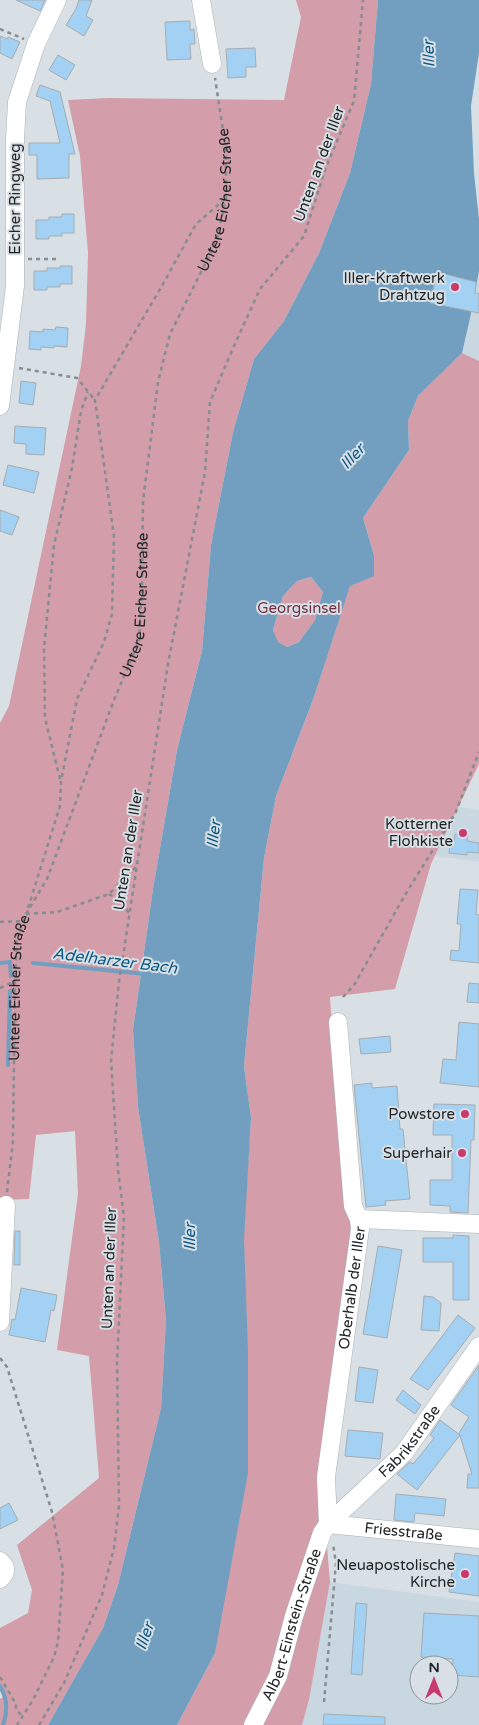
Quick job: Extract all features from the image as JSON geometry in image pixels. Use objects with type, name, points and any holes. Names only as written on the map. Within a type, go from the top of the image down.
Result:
[{"type":"street","name":"Eicher Ringweg","points":[[1,395],[5,328],[14,286],[15,119],[17,102],[36,44],[57,0]]},
{"type":"street","points":[[202,0],[212,64]]},
{"type":"street","name":"Oberhalb der Iller","points":[[328,1524],[326,1477],[360,1229],[359,1218],[353,1206],[338,1022]]},
{"type":"street","points":[[0,1322],[6,1205]]},
{"type":"street","points":[[359,1218],[479,1224]]},
{"type":"street","name":"Fabrikstraße","points":[[328,1524],[404,1453],[479,1346]]},
{"type":"street","name":"Friesstraße","points":[[328,1524],[479,1539]]},
{"type":"street","name":"Albert-Einstein-Straße","points":[[253,1725],[278,1676],[294,1616],[322,1533],[328,1524]]},
{"type":"street","points":[[0,1560],[6,1570],[0,1580]]},
{"type":"path","name":"Unten an der Iller","points":[[39,1725],[64,1683],[102,1595],[114,1548],[119,1506],[117,1362],[124,1217],[118,1170],[111,1060],[119,982],[168,664],[205,472],[210,402],[260,289],[304,236],[326,167],[354,101],[363,0]]},
{"type":"path","points":[[0,29],[36,44]]},
{"type":"path","name":"Untere Eicher Straße","points":[[6,1205],[13,1141],[17,937],[26,914],[47,879],[114,700],[139,641],[143,500],[158,382],[170,334],[217,240],[226,198],[226,150],[212,64]]},
{"type":"path","points":[[95,400],[196,224],[226,198]]},
{"type":"path","points":[[15,259],[59,260]]},
{"type":"path","points":[[16,367],[77,378],[95,400],[114,536],[112,614],[104,642],[78,699],[61,781],[60,806],[26,914],[57,912],[109,894],[137,866]]},
{"type":"path","points":[[61,781],[44,718],[44,648],[54,545],[72,468],[82,411],[88,392]]},
{"type":"path","points":[[343,997],[354,985],[405,895],[455,814],[479,752]]},
{"type":"path","points":[[109,894],[121,902],[130,914]]},
{"type":"path","points":[[0,922],[23,921]]},
{"type":"path","points":[[0,988],[15,981]]},
{"type":"path","points":[[0,1358],[7,1367],[52,1512],[63,1570],[61,1613],[56,1650],[33,1700],[17,1725]]},
{"type":"path","points":[[324,1702],[336,1563],[328,1524]]},
{"type":"path","points":[[0,1677],[16,1704],[16,1710],[22,1716]]},
{"type":"shaded area","points":[[479,271],[479,361],[462,353]]},
{"type":"shaded area","name":"Kotterner Flohkiste","points":[[459,807],[479,810],[479,862],[435,856]]},
{"type":"shaded area","points":[[330,1582],[479,1602],[479,1725],[302,1725],[309,1700]]},
{"type":"green space","points":[[296,0],[378,0],[371,84],[350,173],[319,253],[284,321],[254,359],[233,432],[211,545],[202,651],[177,750],[153,889],[133,1030],[138,1107],[159,1242],[166,1320],[161,1408],[118,1585],[103,1628],[48,1725],[0,1725],[0,1699],[3,1697],[0,1691],[0,1628],[28,1613],[32,1590],[17,1545],[99,1478],[89,1356],[57,1350],[78,1194],[75,1131],[36,1135],[29,1199],[0,1200],[0,723],[9,706],[81,366],[86,324],[88,253],[80,156],[68,100],[108,98],[284,100],[301,17]]},
{"type":"green space","points":[[462,353],[479,361],[479,764],[431,864],[395,989],[330,997],[344,1205],[357,1228],[321,1475],[330,1582],[309,1700],[302,1725],[177,1725],[215,1653],[251,1118],[244,1066],[264,858],[276,796],[314,697],[350,585],[374,555],[363,518],[409,450],[408,421],[418,396]]},
{"type":"green space","name":"Georgsinsel","points":[[311,577],[323,592],[315,620],[299,642],[287,647],[277,642],[273,630],[283,596],[297,581]]},
{"type":"water","name":"Iller","points":[[378,0],[479,0],[479,53],[471,106],[474,173],[479,219],[479,271],[462,353],[418,396],[408,421],[409,450],[363,518],[374,555],[374,576],[350,586],[314,697],[276,796],[264,858],[244,1066],[251,1118],[244,1240],[248,1350],[248,1473],[215,1653],[177,1725],[48,1725],[103,1628],[118,1585],[161,1408],[166,1320],[159,1242],[138,1107],[133,1030],[153,889],[177,750],[202,651],[211,545],[233,432],[254,359],[284,321],[319,253],[350,173],[371,84]],"holes":[[[311,577],[323,592],[315,620],[299,642],[287,647],[278,642],[273,630],[283,596],[297,581]]]},
{"type":"building","points":[[16,0],[45,0],[40,11]]},
{"type":"building","points":[[79,0],[92,0],[86,16],[93,20],[84,36],[66,25]]},
{"type":"building","points":[[190,21],[190,30],[194,29],[195,44],[190,44],[191,59],[167,60],[165,22]]},
{"type":"building","points":[[0,36],[20,42],[12,59],[0,53]]},
{"type":"building","points":[[255,48],[256,67],[246,67],[246,77],[228,78],[226,49]]},
{"type":"building","points":[[58,55],[75,65],[66,80],[49,70]]},
{"type":"building","points":[[40,85],[60,92],[75,154],[69,154],[69,178],[37,179],[37,155],[29,155],[29,143],[60,143],[50,101],[36,96]]},
{"type":"building","points":[[62,214],[74,214],[74,233],[62,233],[62,236],[49,236],[49,239],[36,239],[36,220],[62,217]]},
{"type":"building","points":[[60,266],[72,266],[72,284],[60,284],[60,287],[47,287],[47,290],[34,290],[34,271],[47,271],[47,268],[60,268]]},
{"type":"building","name":"Iller-Kraftwerk Drahtzug","points":[[437,272],[476,282],[475,293],[479,294],[479,313],[430,303]]},
{"type":"building","points":[[56,327],[68,328],[67,347],[54,346],[54,348],[41,347],[41,350],[29,349],[30,331],[43,332],[43,329],[55,330]]},
{"type":"building","points":[[21,381],[36,383],[33,405],[19,403]]},
{"type":"building","points":[[15,426],[46,428],[44,455],[26,454],[26,444],[14,443]]},
{"type":"building","points":[[8,465],[39,472],[34,493],[3,485]]},
{"type":"building","points":[[0,510],[19,517],[12,535],[0,531]]},
{"type":"building","points":[[455,834],[468,835],[467,841],[479,843],[479,853],[467,852],[467,855],[449,853],[450,842],[454,842]]},
{"type":"building","points":[[460,889],[478,890],[476,914],[479,915],[479,963],[450,960],[451,950],[459,951],[461,924],[457,924]]},
{"type":"building","points":[[469,983],[479,984],[479,1003],[467,1002]]},
{"type":"building","points":[[459,1022],[479,1024],[479,1087],[440,1083],[443,1059],[456,1060]]},
{"type":"building","points":[[390,1036],[391,1052],[361,1054],[359,1039]]},
{"type":"building","points":[[372,1083],[372,1088],[397,1086],[400,1129],[403,1129],[410,1199],[385,1201],[386,1205],[366,1207],[354,1085]]},
{"type":"building","points":[[434,1104],[475,1105],[474,1140],[471,1140],[468,1213],[450,1212],[450,1206],[430,1205],[430,1180],[452,1180],[452,1135],[433,1135]]},
{"type":"building","points":[[15,1231],[20,1231],[20,1265],[14,1265]]},
{"type":"building","points":[[453,1235],[469,1236],[469,1300],[453,1300],[453,1262],[423,1262],[423,1238],[453,1238]]},
{"type":"building","points":[[378,1246],[402,1250],[387,1338],[363,1334]]},
{"type":"building","points":[[21,1288],[57,1295],[54,1311],[51,1310],[45,1342],[9,1335],[12,1319],[15,1320]]},
{"type":"building","points":[[424,1296],[433,1297],[441,1303],[439,1331],[421,1330]]},
{"type":"building","points":[[458,1315],[475,1328],[428,1390],[410,1379]]},
{"type":"building","points":[[479,1365],[479,1488],[467,1488],[468,1474],[472,1474],[459,1433],[469,1417],[451,1405]]},
{"type":"building","points":[[359,1367],[378,1370],[373,1403],[355,1401]]},
{"type":"building","points":[[403,1390],[421,1405],[415,1414],[396,1400]]},
{"type":"building","points":[[440,1420],[460,1435],[417,1490],[397,1474],[410,1462],[413,1464],[423,1452],[434,1438],[430,1435]]},
{"type":"building","points":[[348,1430],[383,1433],[380,1459],[345,1456]]},
{"type":"building","points":[[396,1494],[446,1499],[444,1516],[415,1513],[414,1522],[394,1520]]},
{"type":"building","points":[[9,1503],[18,1520],[0,1529],[0,1508]]},
{"type":"building","name":"Neuapostolische Kirche","points":[[455,1553],[479,1556],[479,1596],[449,1592]]},
{"type":"building","points":[[356,1603],[367,1604],[362,1675],[351,1674]]},
{"type":"building","points":[[424,1613],[479,1616],[479,1677],[459,1676],[459,1655],[421,1655]]},
{"type":"building","points":[[324,1714],[385,1717],[385,1725],[323,1725]]},
{"type":"waterway","points":[[10,962],[11,976]]},
{"type":"waterway","name":"Adelharzer Bach","points":[[0,963],[10,962]]},
{"type":"waterway","name":"Adelharzer Bach","points":[[33,963],[145,974]]},
{"type":"waterway","points":[[8,1065],[10,991]]},
{"type":"waterway","points":[[0,1686],[5,1696],[6,1705],[3,1725]]},
{"type":"place","name":"Iller-Kraftwerk Drahtzug","points":[[455,287]]},
{"type":"place","name":"Kotterner Flohkiste","points":[[463,833]]},
{"type":"place","name":"Powstore","points":[[465,1114]]},
{"type":"place","name":"Superhair","points":[[462,1153]]},
{"type":"place","name":"Neuapostolische Kirche","points":[[465,1574]]}]
